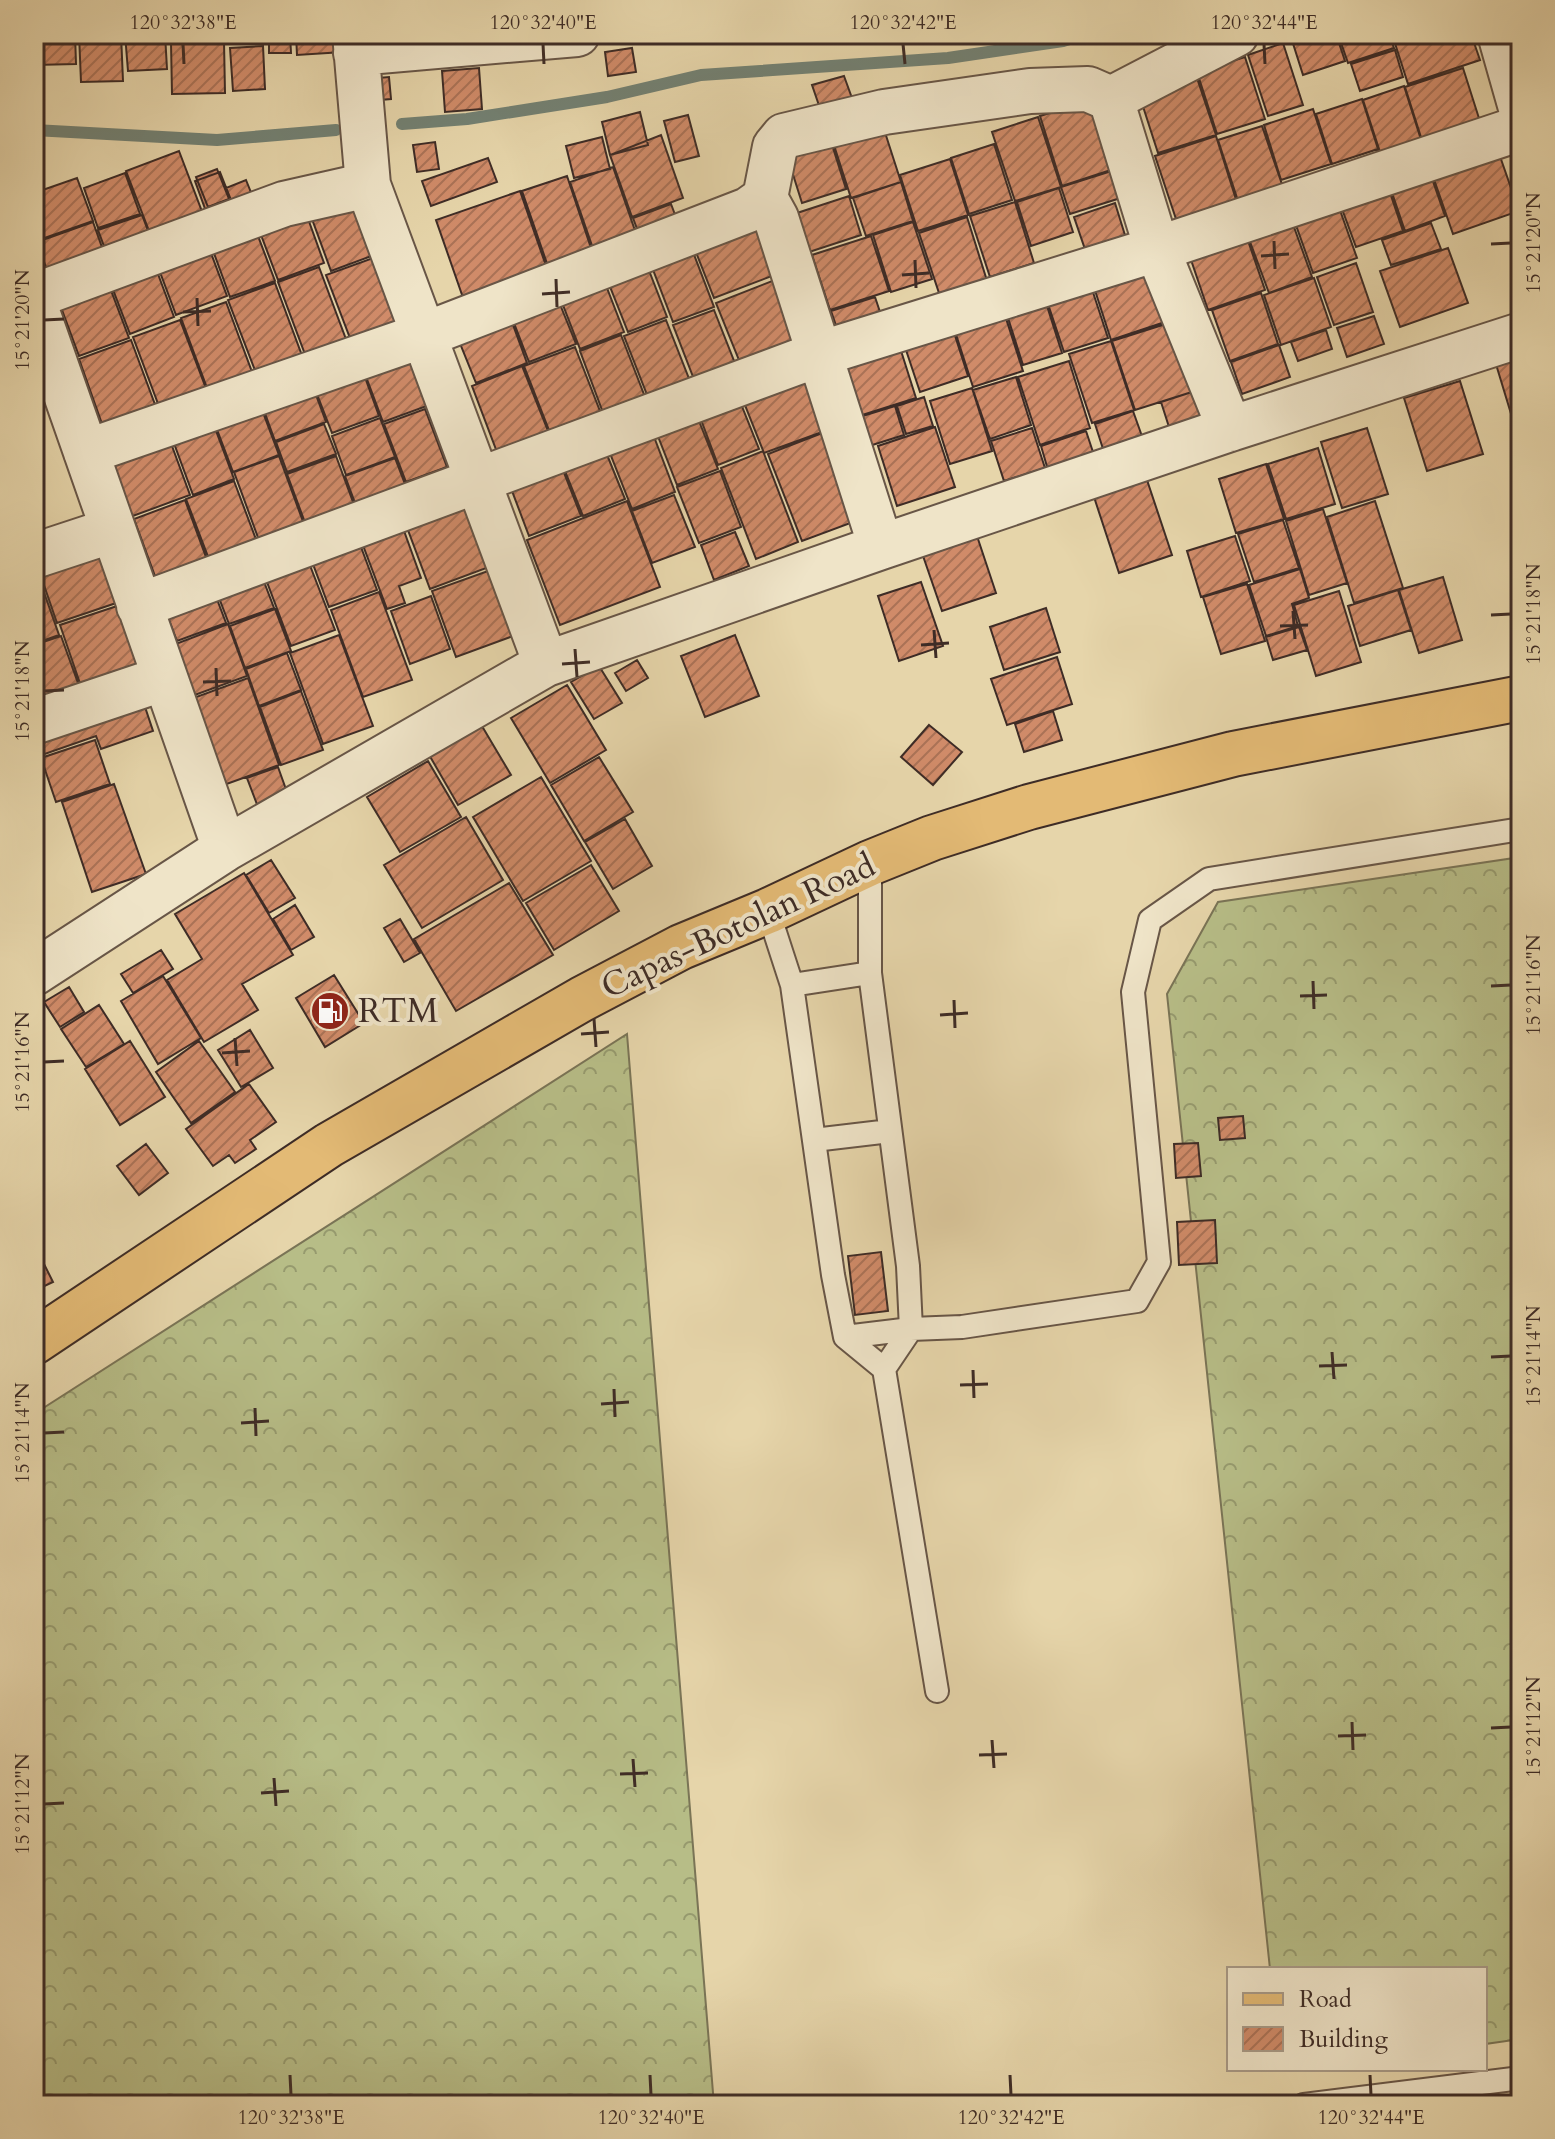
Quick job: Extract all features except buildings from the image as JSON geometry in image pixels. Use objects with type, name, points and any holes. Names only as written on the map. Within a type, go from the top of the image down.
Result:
[{"type":"main road","name":"Capas-Botolan Road","points":[[34,1342],[329,1145],[582,999],[681,947],[768,911],[870,863],[932,838],[1029,807],[1233,754],[1521,698]]},
{"type":"street","points":[[546,664],[368,185],[356,44],[577,34]]},
{"type":"street","points":[[1111,99],[1236,34]]},
{"type":"street","points":[[1500,34],[1521,108]]},
{"type":"street","points":[[881,547],[776,218],[765,198],[775,147],[784,136],[884,112],[1030,91],[1088,89],[1111,99],[1157,249],[1230,429]]},
{"type":"street","points":[[139,606],[819,354],[1157,249],[1521,128]]},
{"type":"street","points":[[34,296],[284,204],[368,185]]},
{"type":"street","points":[[86,452],[424,335],[748,210],[765,198]]},
{"type":"street","points":[[34,303],[225,849]]},
{"type":"street","points":[[34,973],[225,849],[546,664],[1230,429],[1521,335]]},
{"type":"street","points":[[34,556],[113,530]]},
{"type":"street","points":[[34,722],[165,678]]},
{"type":"lane","points":[[845,1337],[962,1327],[1137,1301],[1159,1262],[1133,992],[1150,920],[1209,879],[1521,829]]},
{"type":"lane","points":[[870,863],[870,973],[908,1266],[911,1329],[884,1369]]},
{"type":"lane","points":[[768,911],[792,985],[833,1275],[845,1337],[884,1369],[937,1691]]},
{"type":"lane","points":[[792,985],[870,973]]},
{"type":"lane","points":[[814,1140],[890,1131]]},
{"type":"lane","points":[[1304,2105],[1521,2078]]},
{"type":"green space","points":[[1521,857],[1521,2039],[1487,2044],[1487,1967],[1270,1967],[1167,994],[1218,902]]},
{"type":"green space","points":[[627,1034],[714,2105],[34,2105],[34,1414]]},
{"type":"waterway","points":[[402,124],[467,119],[607,97],[701,75],[948,58],[1063,41],[1085,34]]},
{"type":"waterway","points":[[34,130],[217,140],[336,130]]},
{"type":"place","name":"RTM","points":[[330,1011]]}]
